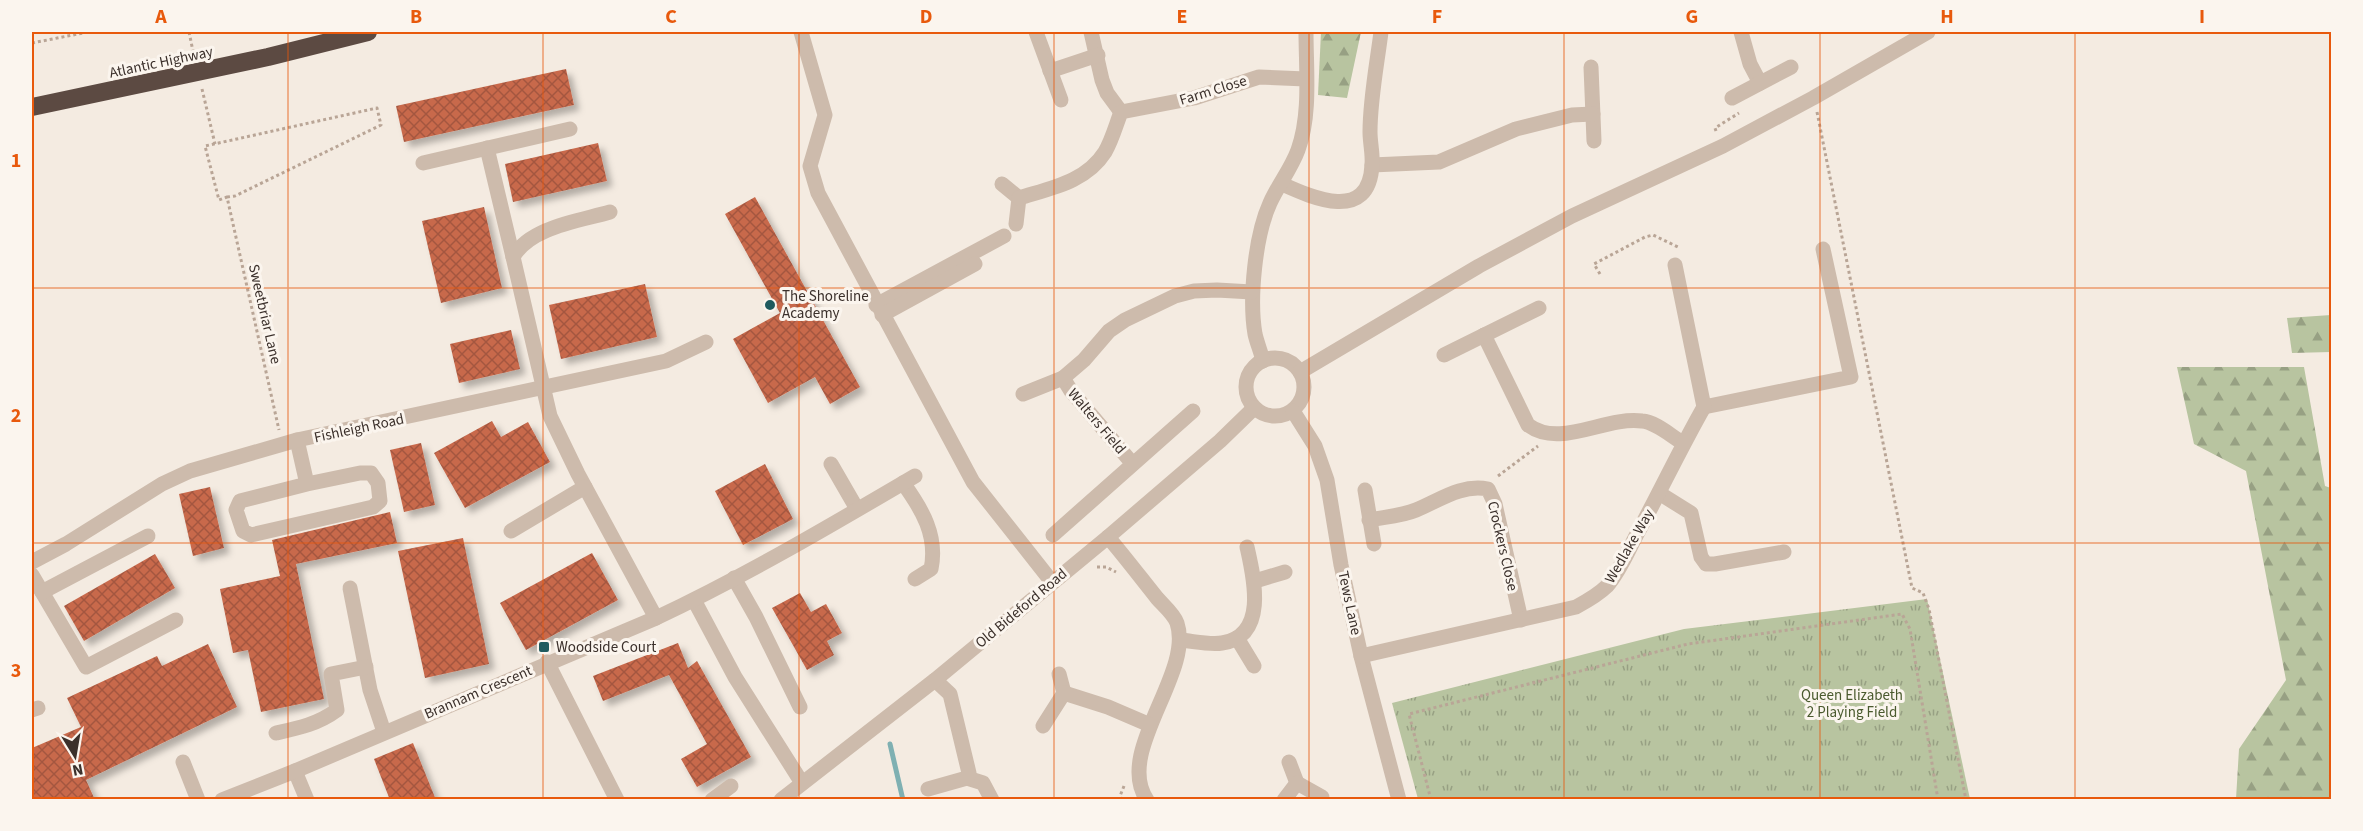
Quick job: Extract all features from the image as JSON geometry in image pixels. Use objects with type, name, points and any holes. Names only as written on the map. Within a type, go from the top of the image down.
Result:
[{"type":"highway","name":"Atlantic Highway","points":[[32,107],[268,57],[368,32]]},
{"type":"street","points":[[801,32],[825,115],[810,166],[818,193],[973,482],[1052,582]]},
{"type":"street","points":[[1036,32],[1061,100]]},
{"type":"street","points":[[1019,198],[1071,182],[1086,172],[1106,150],[1121,112],[1107,93],[1102,80],[1091,32]]},
{"type":"street","points":[[1263,361],[1255,334],[1252,292],[1261,227],[1270,202],[1282,184],[1298,150],[1305,112],[1306,32]]},
{"type":"street","points":[[1282,184],[1328,202],[1342,202],[1362,192],[1369,181],[1372,165],[1370,132],[1381,32]]},
{"type":"street","points":[[1741,32],[1750,64],[1760,83]]},
{"type":"street","points":[[1300,372],[1500,255],[1572,216],[1723,146],[1928,32]]},
{"type":"street","points":[[1050,70],[1098,55]]},
{"type":"street","points":[[1591,67],[1594,141]]},
{"type":"street","points":[[1732,98],[1791,67]]},
{"type":"street","name":"Farm Close","points":[[1121,112],[1194,98],[1259,77],[1306,79]]},
{"type":"street","points":[[1372,165],[1439,162],[1516,129],[1572,115],[1593,114]]},
{"type":"street","points":[[423,163],[570,129]]},
{"type":"street","points":[[487,148],[550,416],[585,487],[656,618]]},
{"type":"street","points":[[1002,184],[1019,198]]},
{"type":"street","points":[[1016,224],[1019,198]]},
{"type":"street","points":[[513,257],[519,246],[538,233],[610,212]]},
{"type":"street","points":[[879,310],[1004,236]]},
{"type":"street","points":[[1675,265],[1704,407],[1851,377],[1824,249]]},
{"type":"street","points":[[879,310],[975,264]]},
{"type":"street","name":"Walters Field","points":[[1023,394],[1063,378],[1084,360],[1109,332],[1125,320],[1175,296],[1194,291],[1252,292]]},
{"type":"street","points":[[1444,355],[1539,308]]},
{"type":"street","points":[[1484,335],[1528,425],[1538,432],[1559,435],[1579,429],[1645,421],[1683,443]]},
{"type":"street","name":"Fishleigh Road","points":[[32,562],[66,544],[162,484],[190,471],[289,442],[666,361],[706,342]]},
{"type":"street","points":[[1273,358],[1286,360],[1300,372],[1305,384],[1304,396],[1293,411],[1284,415],[1262,414],[1248,399],[1246,387],[1248,377],[1253,368],[1263,361],[1273,358]]},
{"type":"street","name":"Walters Field","points":[[1063,378],[1071,391],[1132,463]]},
{"type":"street","name":"Wedlake Way","points":[[1361,656],[1576,607],[1606,587],[1616,574],[1704,407]]},
{"type":"street","name":"Old Bideford Road","points":[[781,800],[935,680],[1108,537],[1220,441],[1254,408]]},
{"type":"street","points":[[1053,535],[1193,411]]},
{"type":"street","name":"Tews Lane","points":[[1293,411],[1315,446],[1327,480],[1341,565],[1361,656],[1399,800]]},
{"type":"street","points":[[289,442],[307,484]]},
{"type":"street","points":[[831,464],[857,509]]},
{"type":"street","points":[[360,473],[371,473],[378,483],[380,501],[373,507],[251,535],[243,531],[236,510],[240,501],[307,484],[360,473]]},
{"type":"street","name":"Brannam Crescent","points":[[222,800],[656,618],[694,600],[909,479],[925,517],[932,543],[933,559],[931,569],[915,579]]},
{"type":"street","points":[[511,531],[585,487]]},
{"type":"street","name":"Crockers Close","points":[[1369,520],[1414,511],[1445,495],[1480,488],[1488,489],[1495,504],[1521,620]]},
{"type":"street","points":[[1365,490],[1374,544]]},
{"type":"street","points":[[1659,493],[1691,513],[1701,557],[1706,564],[1784,552]]},
{"type":"street","points":[[42,592],[148,536]]},
{"type":"street","points":[[1108,537],[1177,622],[1180,640],[1176,662],[1150,725],[1139,772],[1142,798]]},
{"type":"street","points":[[1180,640],[1222,643],[1237,638],[1252,622],[1255,581],[1247,547]]},
{"type":"street","points":[[1255,581],[1285,572]]},
{"type":"street","points":[[32,575],[86,667],[176,620]]},
{"type":"street","points":[[734,578],[756,617],[800,707]]},
{"type":"street","points":[[350,588],[370,690],[384,732]]},
{"type":"street","points":[[694,600],[735,677],[802,783]]},
{"type":"street","points":[[1237,638],[1254,666]]},
{"type":"street","points":[[547,662],[617,800]]},
{"type":"street","points":[[276,733],[309,726],[337,710],[331,674],[366,667]]},
{"type":"street","points":[[1043,726],[1064,693],[1059,674]]},
{"type":"street","points":[[935,680],[950,694],[969,773],[967,778]]},
{"type":"street","points":[[1064,693],[1108,707],[1150,725]]},
{"type":"street","points":[[183,762],[198,800]]},
{"type":"street","points":[[1289,762],[1297,783],[1322,797]]},
{"type":"street","points":[[295,771],[307,800]]},
{"type":"street","points":[[928,789],[967,778],[983,783],[992,800]]},
{"type":"street","points":[[1284,800],[1297,783]]},
{"type":"street","points":[[712,800],[731,786]]},
{"type":"path","points":[[32,43],[88,32]]},
{"type":"path","points":[[1723,146],[1715,128],[1739,114],[1738,104],[1732,98]]},
{"type":"path","points":[[1813,98],[1912,588],[1923,593],[1929,609],[1966,800]]},
{"type":"path","points":[[377,108],[381,125],[235,196],[227,197],[219,200],[205,146],[377,108]]},
{"type":"path","name":"Sweetbriar Lane","points":[[227,197],[289,442]]},
{"type":"path","points":[[1599,274],[1594,264],[1645,237],[1653,235],[1678,247]]},
{"type":"path","points":[[1488,489],[1494,479],[1536,448],[1547,435]]},
{"type":"path","points":[[1081,559],[1088,567],[1106,567],[1120,574]]},
{"type":"path","points":[[1431,800],[1409,714],[1688,644],[1902,614],[1910,629],[1938,800]]},
{"type":"path","points":[[1121,800],[1120,796],[1126,782]]},
{"type":"green space","points":[[1321,32],[1361,32],[1347,98],[1318,95]]},
{"type":"green space","points":[[2331,315],[2331,352],[2292,353],[2287,318]]},
{"type":"green space","points":[[2177,367],[2304,367],[2325,486],[2331,488],[2331,799],[2236,799],[2239,749],[2286,680],[2246,471],[2194,444]]},
{"type":"green space","name":"Queen Elizabeth 2 Playing Field","points":[[1927,599],[1970,799],[1418,799],[1392,703],[1684,629]]},
{"type":"building","points":[[566,69],[574,105],[404,142],[396,106]]},
{"type":"building","points":[[598,143],[607,181],[513,202],[505,164]]},
{"type":"building","points":[[755,197],[860,387],[830,404],[815,377],[768,403],[733,339],[780,313],[725,214]]},
{"type":"building","points":[[484,207],[502,288],[441,303],[422,221]]},
{"type":"building","points":[[645,284],[657,337],[561,359],[549,305]]},
{"type":"building","points":[[511,330],[520,369],[459,383],[450,344]]},
{"type":"building","points":[[492,421],[501,437],[528,422],[550,462],[465,508],[434,453]]},
{"type":"building","points":[[421,443],[435,505],[404,512],[390,450]]},
{"type":"building","points":[[765,464],[793,519],[743,545],[715,491]]},
{"type":"building","points":[[210,487],[224,548],[193,556],[179,494]]},
{"type":"building","points":[[390,512],[397,543],[296,564],[324,699],[261,712],[248,650],[233,653],[220,589],[280,576],[272,540]]},
{"type":"building","points":[[463,538],[489,664],[425,678],[398,551]]},
{"type":"building","points":[[592,553],[618,600],[526,650],[500,603]]},
{"type":"building","points":[[155,554],[175,588],[84,641],[64,606]]},
{"type":"building","points":[[800,593],[811,612],[826,604],[842,633],[827,641],[834,655],[807,670],[772,608]]},
{"type":"building","points":[[678,643],[688,668],[697,661],[751,757],[697,787],[681,759],[707,744],[669,675],[603,701],[593,676]]},
{"type":"building","points":[[208,644],[237,707],[86,780],[95,800],[32,800],[32,748],[81,727],[67,698],[157,656],[162,666]]},
{"type":"building","points":[[413,743],[436,800],[390,800],[374,759]]},
{"type":"waterway","points":[[890,744],[903,800]]},
{"type":"place","name":"The Shoreline Academy","points":[[770,305]]},
{"type":"place","name":"Woodside Court","points":[[544,647]]}]
